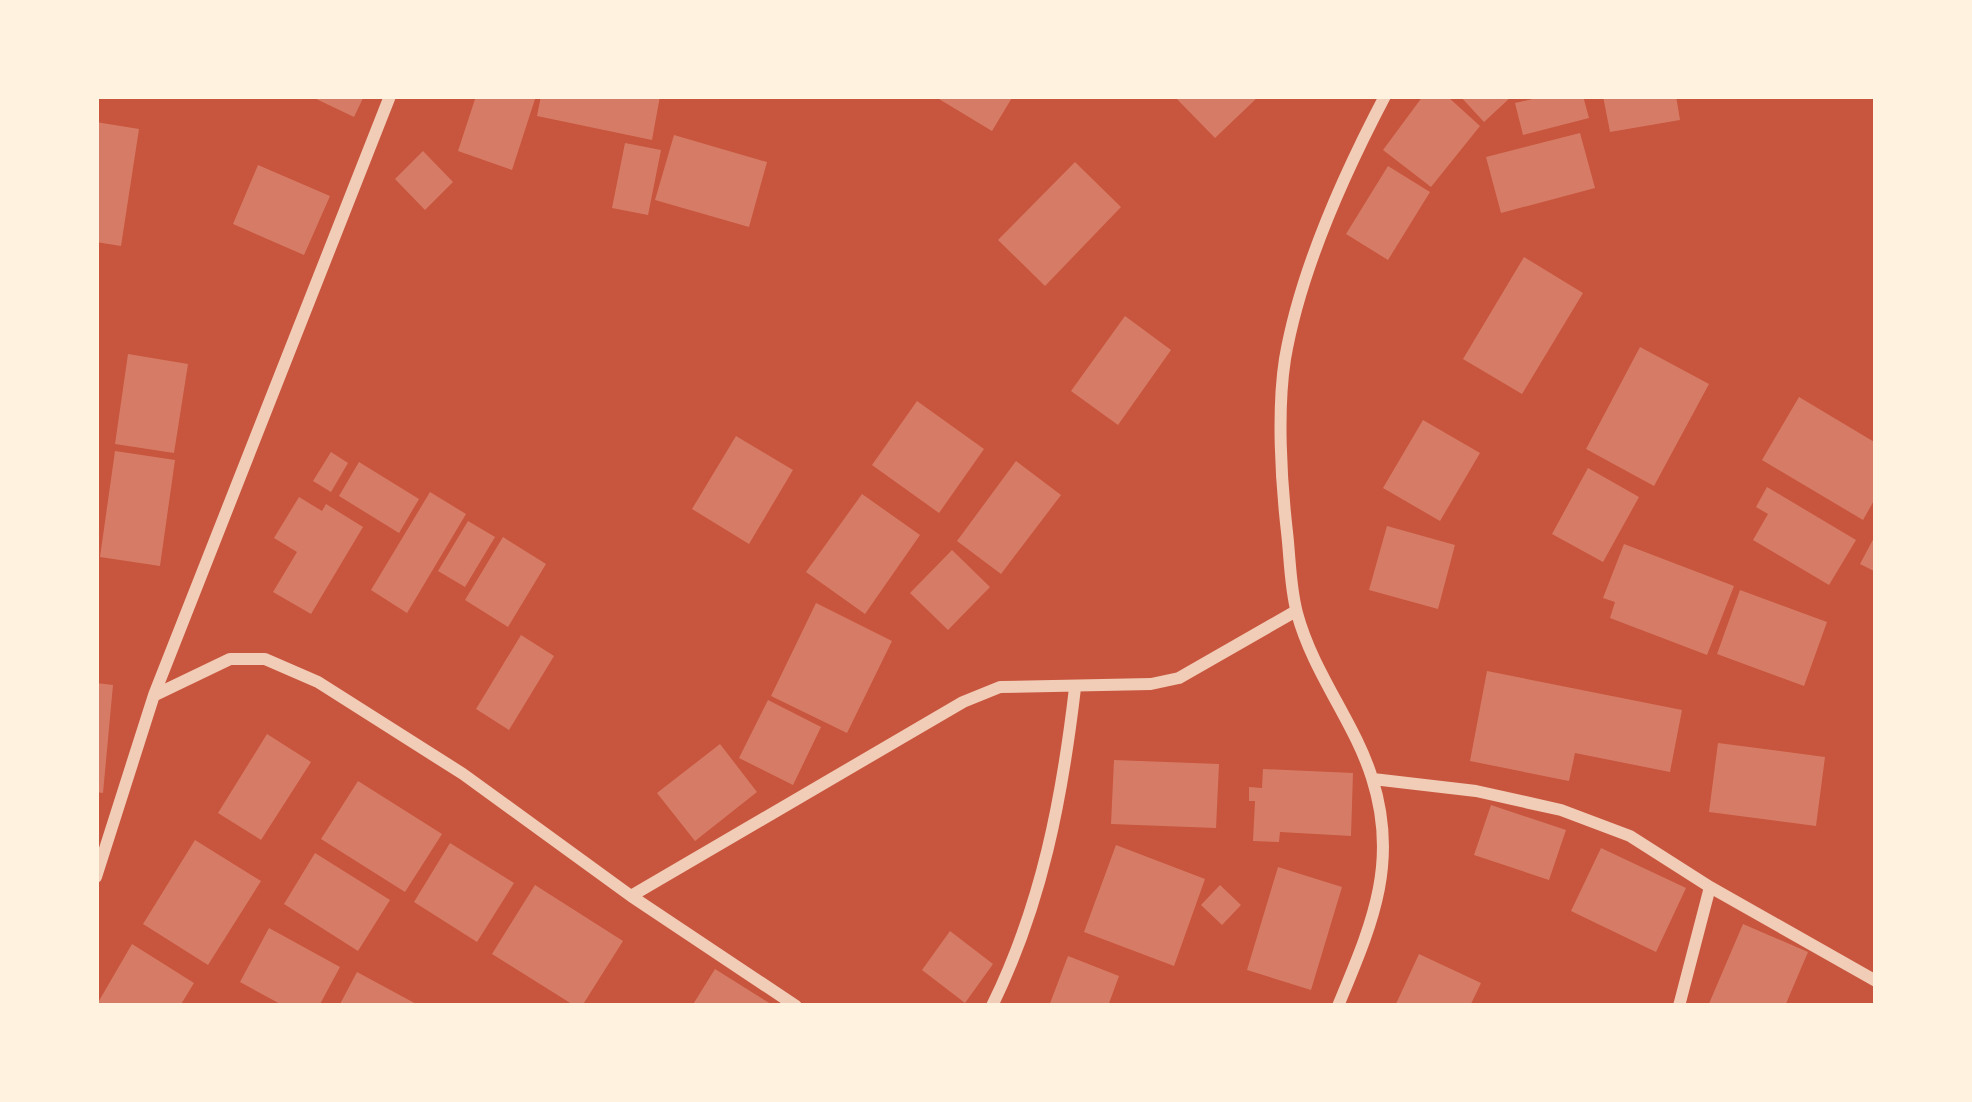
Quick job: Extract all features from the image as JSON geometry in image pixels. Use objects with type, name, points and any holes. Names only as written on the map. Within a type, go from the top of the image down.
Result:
[{"type":"street","points":[[96,877],[154,695],[390,96]]},
{"type":"street","points":[[1338,1006],[1380,898],[1384,848],[1373,779],[1324,685],[1296,611],[1284,500],[1285,362],[1305,280],[1385,96]]},
{"type":"street","points":[[631,896],[963,702],[1000,687],[1075,688],[1179,678],[1296,611]]},
{"type":"street","points":[[154,695],[230,659],[265,659],[318,682],[464,774],[631,896],[796,1006]]},
{"type":"street","points":[[992,1006],[1040,887],[1063,792],[1075,688]]},
{"type":"street","points":[[1373,779],[1476,791],[1561,810],[1630,836],[1876,981]]},
{"type":"street","points":[[1679,1006],[1710,887]]},
{"type":"building","points":[[310,96],[364,96],[354,117]]},
{"type":"building","points":[[476,96],[536,96],[512,170],[458,151]]},
{"type":"building","points":[[541,96],[660,96],[652,140],[537,116]]},
{"type":"building","points":[[934,96],[1013,96],[992,131]]},
{"type":"building","points":[[1174,96],[1259,96],[1215,138]]},
{"type":"building","points":[[1423,96],[1447,96],[1480,126],[1431,187],[1383,150]]},
{"type":"building","points":[[1460,96],[1512,96],[1484,122]]},
{"type":"building","points":[[1545,96],[1583,96],[1589,118],[1523,135],[1515,103]]},
{"type":"building","points":[[1603,96],[1676,96],[1680,120],[1610,132]]},
{"type":"building","points":[[96,122],[139,129],[121,246],[96,242]]},
{"type":"building","points":[[1580,133],[1595,188],[1501,213],[1486,157]]},
{"type":"building","points":[[674,135],[767,162],[749,227],[655,200]]},
{"type":"building","points":[[625,143],[661,150],[648,215],[612,208]]},
{"type":"building","points":[[423,151],[453,182],[425,210],[395,179]]},
{"type":"building","points":[[1075,162],[1121,207],[1045,286],[998,240]]},
{"type":"building","points":[[258,165],[330,196],[304,255],[233,224]]},
{"type":"building","points":[[1388,166],[1430,192],[1388,260],[1346,234]]},
{"type":"building","points":[[1524,257],[1583,293],[1522,394],[1463,359]]},
{"type":"building","points":[[1125,316],[1171,350],[1118,425],[1071,391]]},
{"type":"building","points":[[1640,347],[1709,384],[1654,486],[1586,449]]},
{"type":"building","points":[[128,354],[188,364],[174,453],[115,444]]},
{"type":"building","points":[[1799,397],[1876,443],[1876,497],[1863,520],[1762,460]]},
{"type":"building","points":[[917,401],[984,449],[939,513],[872,465]]},
{"type":"building","points":[[1423,420],[1480,453],[1440,521],[1383,488]]},
{"type":"building","points":[[736,436],[793,470],[749,544],[692,509]]},
{"type":"building","points":[[115,451],[175,460],[160,566],[100,557]]},
{"type":"building","points":[[331,452],[348,463],[331,492],[313,481]]},
{"type":"building","points":[[1016,461],[1061,495],[1001,574],[957,541]]},
{"type":"building","points":[[359,462],[419,499],[399,533],[339,496]]},
{"type":"building","points":[[1588,468],[1639,497],[1603,562],[1552,534]]},
{"type":"building","points":[[1767,487],[1856,540],[1829,585],[1753,540],[1768,514],[1756,507]]},
{"type":"building","points":[[430,492],[466,514],[407,613],[371,590]]},
{"type":"building","points":[[862,494],[920,535],[865,614],[806,572]]},
{"type":"building","points":[[299,497],[322,511],[326,504],[363,527],[311,614],[273,592],[297,552],[274,538]]},
{"type":"building","points":[[468,521],[495,537],[465,587],[438,571]]},
{"type":"building","points":[[1387,526],[1455,545],[1438,609],[1369,590]]},
{"type":"building","points":[[1876,534],[1876,572],[1860,564]]},
{"type":"building","points":[[503,537],[546,564],[508,627],[465,600]]},
{"type":"building","points":[[1624,544],[1734,586],[1707,655],[1610,618],[1615,602],[1603,598]]},
{"type":"building","points":[[952,550],[990,587],[948,630],[910,593]]},
{"type":"building","points":[[1740,590],[1827,622],[1804,686],[1717,654]]},
{"type":"building","points":[[816,603],[892,641],[847,733],[771,696]]},
{"type":"building","points":[[521,635],[554,656],[509,730],[476,709]]},
{"type":"building","points":[[1487,671],[1682,710],[1670,772],[1575,753],[1569,781],[1470,761]]},
{"type":"building","points":[[96,683],[113,685],[103,793],[96,792]]},
{"type":"building","points":[[768,700],[821,727],[793,785],[739,758]]},
{"type":"building","points":[[267,734],[311,762],[261,840],[218,813]]},
{"type":"building","points":[[1718,743],[1825,757],[1816,826],[1709,812]]},
{"type":"building","points":[[720,744],[757,792],[695,841],[657,793]]},
{"type":"building","points":[[1114,760],[1219,764],[1216,828],[1111,824]]},
{"type":"building","points":[[1263,769],[1353,773],[1351,836],[1280,832],[1279,842],[1253,841],[1255,801],[1249,801],[1249,787],[1262,788]]},
{"type":"building","points":[[358,781],[442,834],[405,892],[321,839]]},
{"type":"building","points":[[1491,805],[1566,830],[1549,880],[1474,855]]},
{"type":"building","points":[[195,840],[261,881],[208,965],[143,924]]},
{"type":"building","points":[[450,843],[514,883],[477,942],[414,902]]},
{"type":"building","points":[[1116,845],[1205,879],[1174,966],[1084,932]]},
{"type":"building","points":[[1601,848],[1686,888],[1656,952],[1571,911]]},
{"type":"building","points":[[315,853],[390,900],[358,951],[284,904]]},
{"type":"building","points":[[1278,867],[1342,887],[1311,990],[1247,970]]},
{"type":"building","points":[[535,885],[623,941],[582,1006],[492,954]]},
{"type":"building","points":[[1220,885],[1241,905],[1222,925],[1201,905]]},
{"type":"building","points":[[1743,924],[1808,952],[1785,1006],[1708,1006]]},
{"type":"building","points":[[269,928],[340,967],[319,1006],[284,1006],[240,982]]},
{"type":"building","points":[[950,931],[993,964],[965,1003],[922,970]]},
{"type":"building","points":[[132,944],[194,983],[180,1006],[96,1006]]},
{"type":"building","points":[[1419,954],[1481,983],[1470,1006],[1395,1006]]},
{"type":"building","points":[[1068,956],[1119,976],[1108,1006],[1049,1006]]},
{"type":"building","points":[[715,969],[774,1006],[692,1006]]},
{"type":"building","points":[[357,972],[420,1006],[339,1006]]}]
